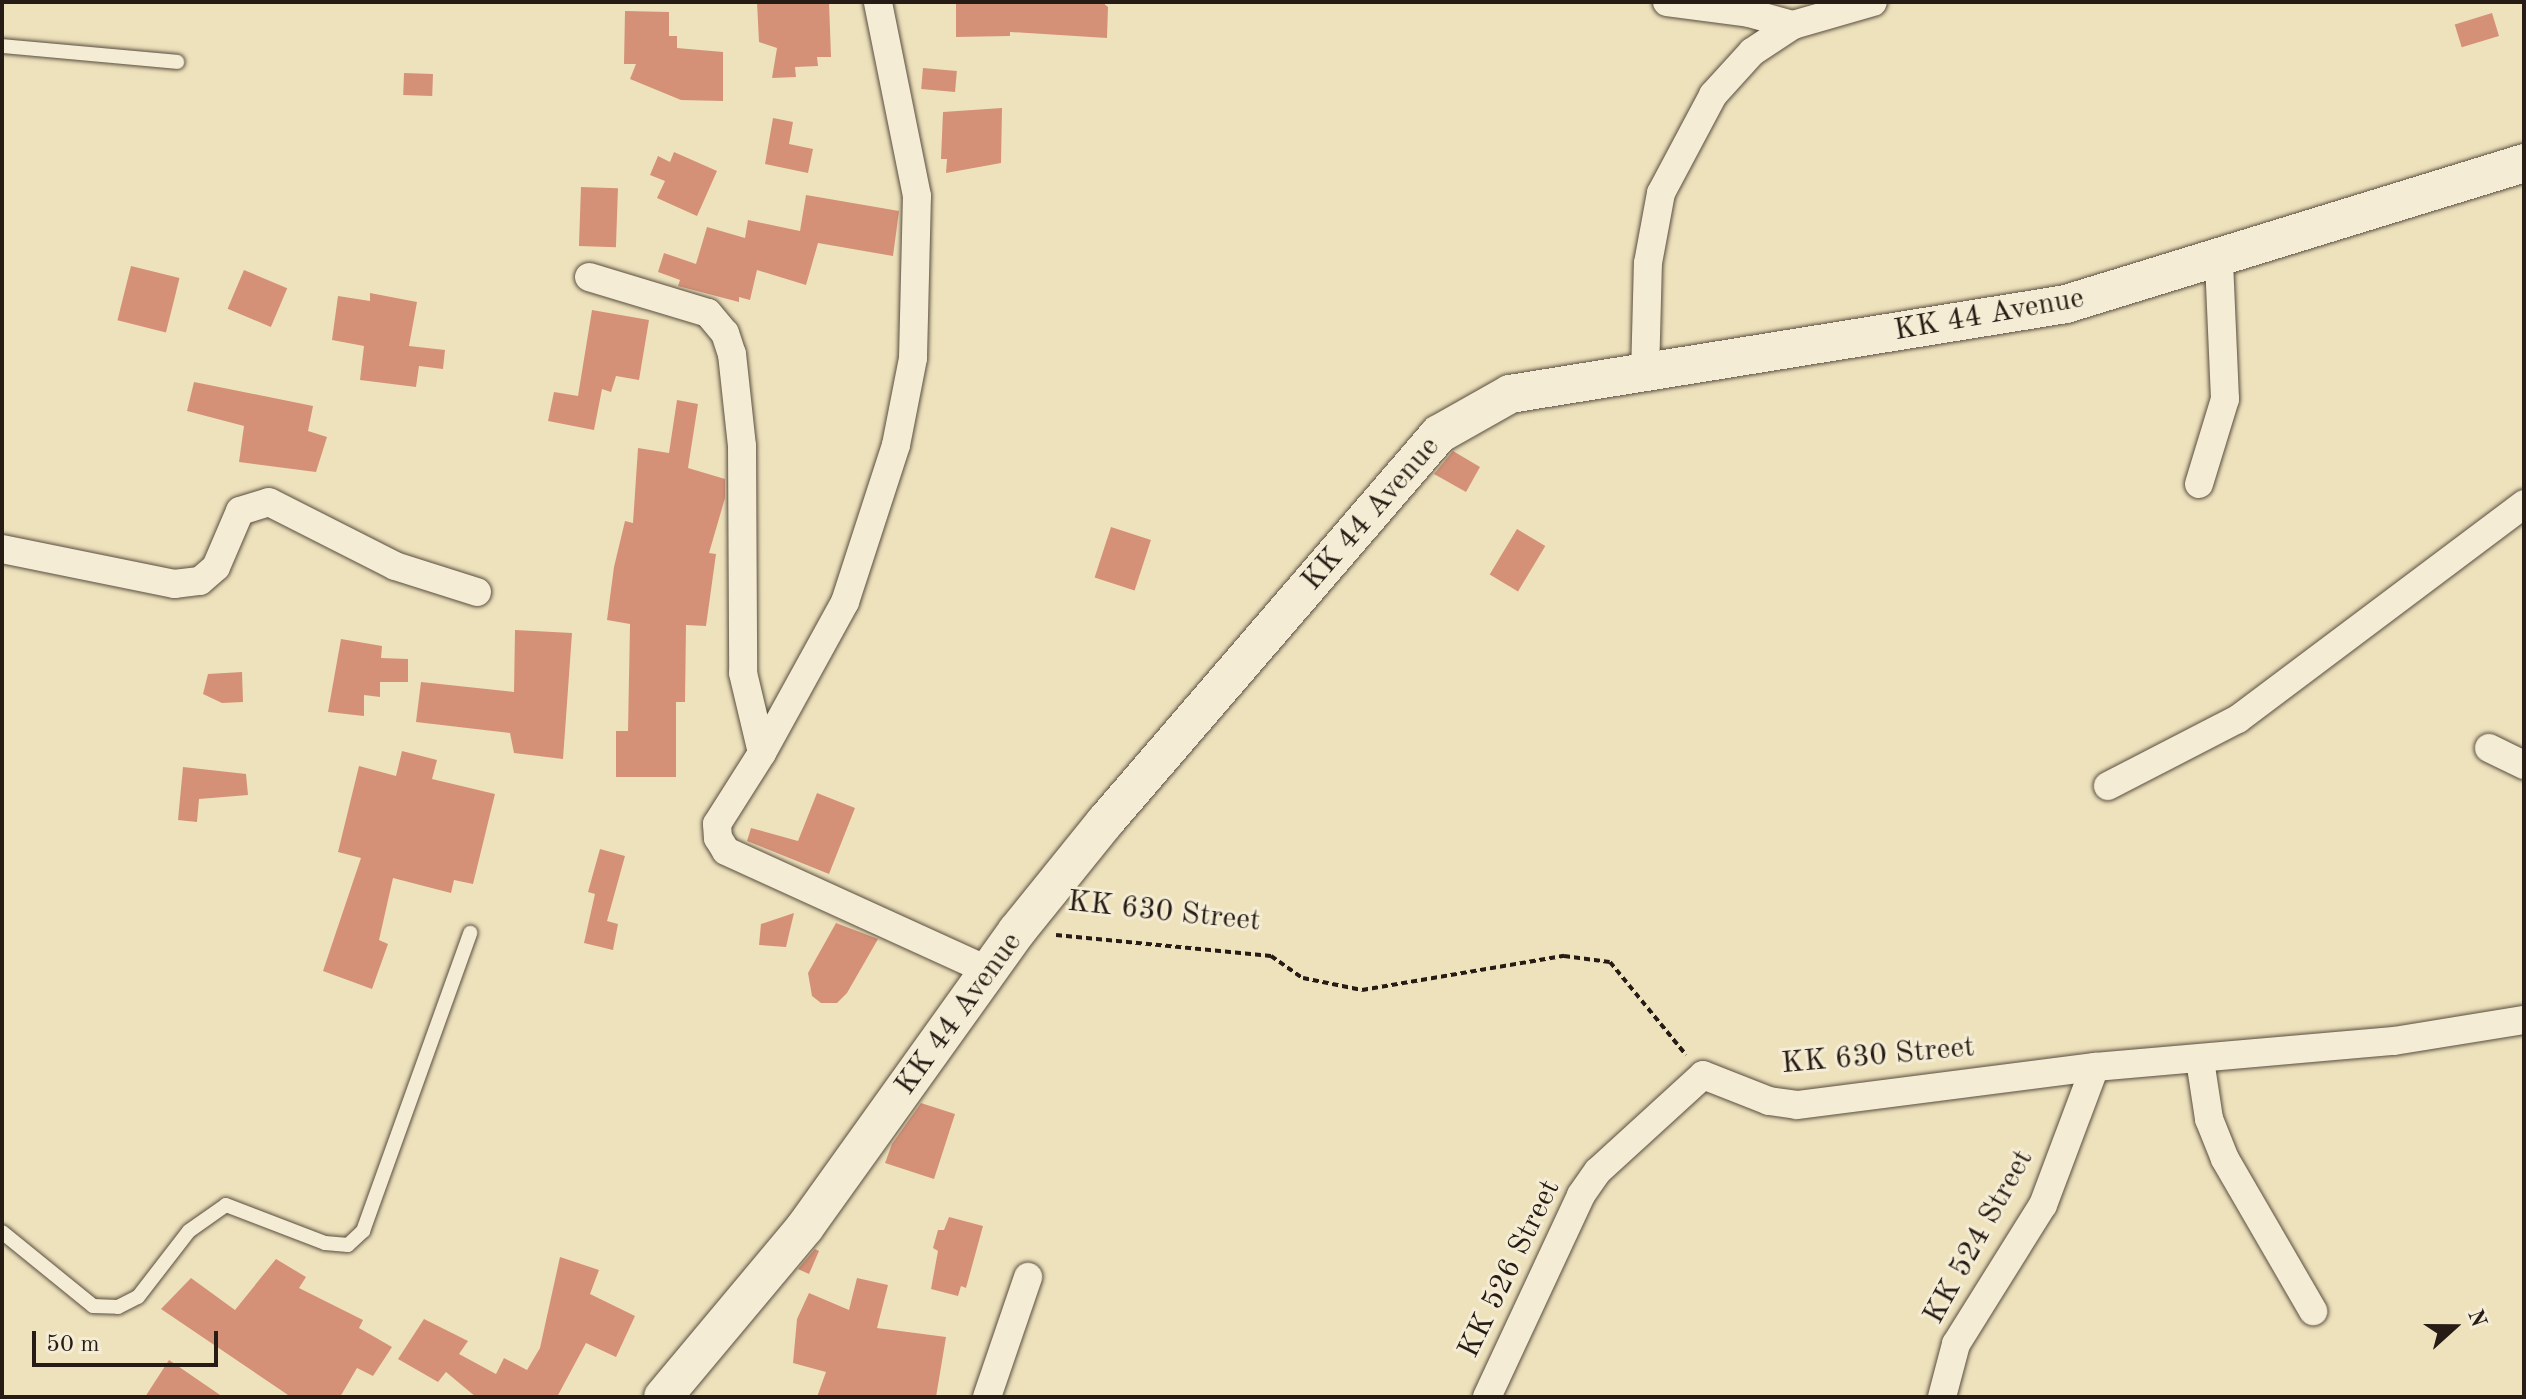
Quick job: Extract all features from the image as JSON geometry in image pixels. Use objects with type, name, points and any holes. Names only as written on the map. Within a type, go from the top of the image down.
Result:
[{"type":"main road","name":"KK 44 Avenue","points":[[663,1397],[805,1227],[991,972],[1017,931],[1439,434],[1510,394],[1645,375],[2066,304],[2524,163]]},
{"type":"street","points":[[878,2],[917,196],[913,358],[896,445],[845,602],[762,753],[717,824],[718,838],[726,851],[991,972]]},
{"type":"street","points":[[1667,2],[1749,13],[1793,25]]},
{"type":"street","points":[[1645,375],[1648,263],[1661,193],[1713,95],[1752,52],[1793,25],[1873,2]]},
{"type":"street","points":[[2199,484],[2225,399],[2219,259]]},
{"type":"street","points":[[589,277],[679,301],[708,313],[725,333],[732,354],[742,446],[743,673],[762,753]]},
{"type":"street","points":[[2,549],[174,584],[200,581],[216,567],[240,511],[269,502],[395,566],[477,592]]},
{"type":"street","points":[[2108,786],[2238,719],[2524,504]]},
{"type":"street","points":[[2489,748],[2524,765]]},
{"type":"street","name":"KK 630 Street","points":[[1703,1075],[1769,1101],[1797,1105],[2095,1067],[2394,1041],[2524,1020]]},
{"type":"street","points":[[2200,1060],[2209,1119],[2225,1159],[2313,1311]]},
{"type":"street","name":"KK 524 Street","points":[[1942,1397],[1956,1344],[2043,1205],[2095,1067]]},
{"type":"street","name":"KK 526 Street","points":[[1487,1397],[1581,1195],[1598,1171],[1703,1075]]},
{"type":"street","points":[[987,1397],[1028,1277]]},
{"type":"lane","points":[[2,46],[177,62]]},
{"type":"lane","points":[[2,1232],[93,1306],[118,1307],[138,1297],[189,1231],[226,1205],[325,1243],[348,1245],[363,1231],[470,933]]},
{"type":"path","name":"KK 630 Street","points":[[1017,931],[1271,956],[1303,978],[1362,990],[1564,956],[1610,962],[1703,1075]]},
{"type":"building","points":[[757,2],[829,2],[831,57],[817,57],[818,66],[795,67],[796,77],[772,78],[777,48],[759,42]]},
{"type":"building","points":[[956,2],[1102,2],[1108,7],[1107,38],[1010,32],[1010,36],[956,37]]},
{"type":"building","points":[[625,11],[669,12],[669,36],[677,36],[677,48],[723,52],[723,101],[681,100],[630,79],[636,64],[624,64]]},
{"type":"building","points":[[2492,13],[2499,36],[2462,47],[2455,24]]},
{"type":"building","points":[[923,68],[957,71],[955,92],[921,89]]},
{"type":"building","points":[[404,73],[433,74],[432,96],[403,95]]},
{"type":"building","points":[[1002,108],[1001,163],[946,173],[947,159],[941,159],[943,112]]},
{"type":"building","points":[[773,118],[793,122],[789,144],[813,149],[808,173],[765,164]]},
{"type":"building","points":[[674,152],[717,171],[697,216],[657,198],[665,181],[650,175],[658,156],[670,162]]},
{"type":"building","points":[[581,187],[618,188],[616,247],[579,246]]},
{"type":"building","points":[[806,195],[899,211],[893,256],[818,243],[806,285],[757,270],[750,300],[739,297],[739,302],[678,286],[680,280],[658,272],[664,253],[696,264],[707,227],[745,238],[748,220],[800,231]]},
{"type":"building","points":[[131,266],[180,278],[166,332],[117,320]]},
{"type":"building","points":[[244,270],[287,288],[271,327],[228,309]]},
{"type":"building","points":[[370,293],[417,302],[409,346],[445,350],[443,369],[419,366],[416,387],[360,380],[364,346],[332,340],[338,296],[370,301]]},
{"type":"building","points":[[592,310],[649,320],[639,380],[616,376],[611,392],[602,389],[594,430],[548,421],[554,392],[578,396]]},
{"type":"building","points":[[194,382],[313,406],[308,431],[327,437],[316,472],[239,462],[244,426],[187,411]]},
{"type":"building","points":[[677,400],[698,404],[688,468],[725,479],[725,498],[709,553],[716,554],[706,626],[686,625],[685,702],[676,702],[676,777],[616,777],[616,731],[628,731],[630,624],[607,620],[614,567],[625,521],[633,523],[638,448],[669,453]]},
{"type":"building","points":[[1453,451],[1480,467],[1466,492],[1434,474]]},
{"type":"building","points":[[1111,527],[1151,540],[1135,590],[1095,577]]},
{"type":"building","points":[[1517,529],[1545,546],[1518,591],[1490,574]]},
{"type":"building","points":[[515,630],[572,633],[563,759],[514,753],[510,733],[416,722],[421,682],[514,692]]},
{"type":"building","points":[[341,639],[382,646],[381,658],[408,659],[408,682],[380,682],[380,697],[364,695],[364,716],[328,712]]},
{"type":"building","points":[[242,672],[243,702],[222,703],[203,694],[208,674]]},
{"type":"building","points":[[402,751],[437,760],[432,779],[495,794],[473,884],[454,880],[451,893],[393,878],[379,940],[388,944],[372,989],[323,971],[361,858],[338,852],[359,766],[396,776]]},
{"type":"building","points":[[183,767],[246,774],[248,795],[199,799],[197,822],[178,820]]},
{"type":"building","points":[[817,793],[855,808],[829,874],[747,841],[751,828],[798,841]]},
{"type":"building","points":[[600,849],[625,856],[607,921],[618,924],[613,950],[584,943],[595,894],[588,892]]},
{"type":"building","points":[[794,913],[786,947],[759,945],[761,924]]},
{"type":"building","points":[[836,923],[878,939],[847,993],[837,1003],[821,1003],[812,996],[808,973]]},
{"type":"building","points":[[921,1103],[955,1114],[934,1179],[885,1163],[892,1144]]},
{"type":"building","points":[[949,1217],[983,1226],[966,1288],[961,1286],[958,1296],[931,1289],[938,1251],[933,1248],[938,1230],[944,1230]]},
{"type":"building","points":[[815,1249],[819,1251],[809,1274],[798,1269]]},
{"type":"building","points":[[560,1257],[599,1270],[590,1294],[635,1316],[616,1357],[586,1343],[557,1397],[476,1397],[446,1372],[438,1382],[398,1359],[424,1319],[468,1341],[459,1354],[496,1374],[504,1358],[527,1370],[540,1348]]},
{"type":"building","points":[[276,1259],[306,1277],[299,1288],[363,1320],[359,1328],[392,1347],[373,1376],[357,1368],[340,1397],[291,1397],[161,1309],[191,1278],[235,1310]]},
{"type":"building","points":[[857,1278],[888,1285],[877,1328],[946,1337],[936,1397],[817,1397],[826,1372],[793,1363],[797,1319],[809,1293],[849,1310]]},
{"type":"building","points":[[169,1360],[223,1397],[145,1397]]}]
